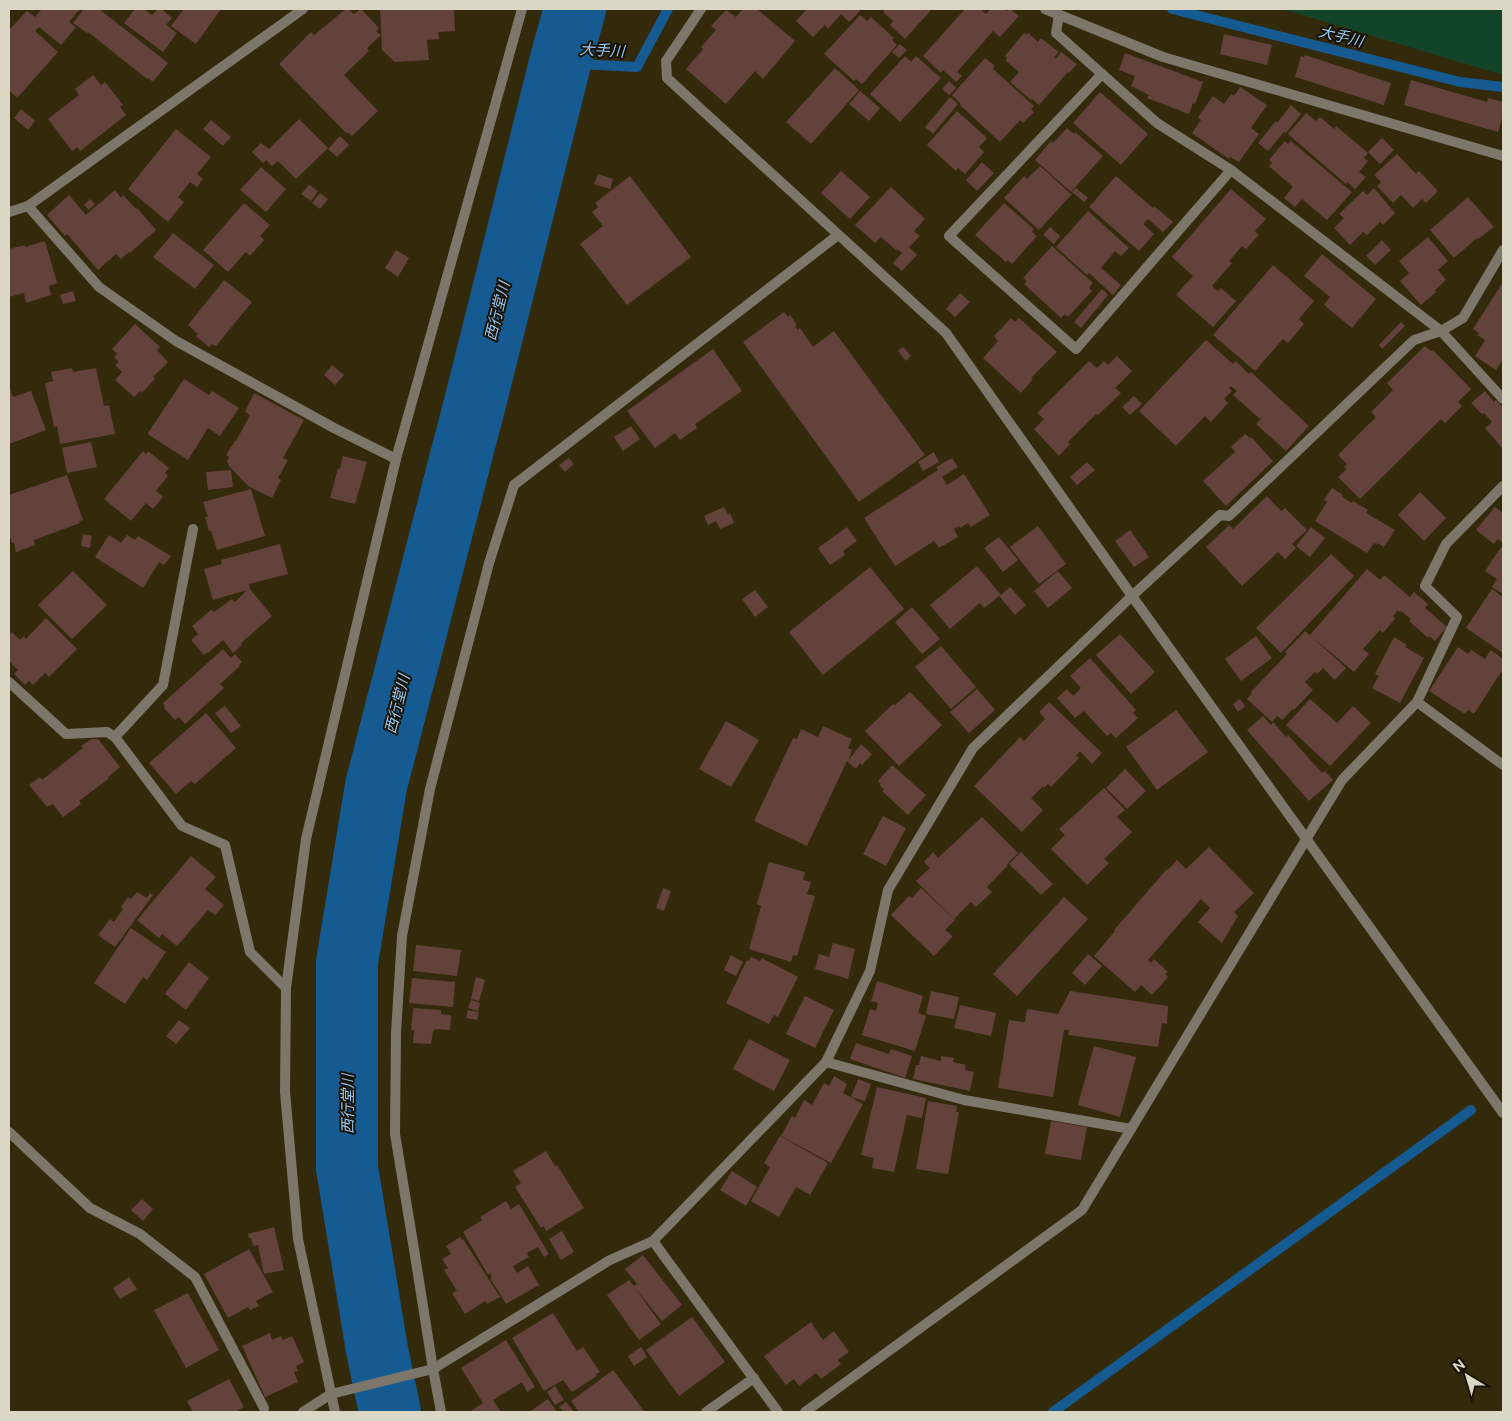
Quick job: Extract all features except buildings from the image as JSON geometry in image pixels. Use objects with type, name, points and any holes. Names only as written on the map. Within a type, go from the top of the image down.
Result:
[{"type":"street","points":[[9,212],[28,206],[303,9]]},
{"type":"street","points":[[335,1412],[336,1393],[298,1239],[285,1092],[286,988],[306,839],[396,459],[522,9]]},
{"type":"street","points":[[701,9],[666,62],[668,78],[946,333],[1503,1113]]},
{"type":"street","points":[[1045,9],[1164,57],[1503,156]]},
{"type":"street","points":[[1059,15],[1056,33],[1157,123],[1231,170],[1441,331],[1503,399]]},
{"type":"street","points":[[1102,74],[950,236],[1076,349],[1231,170]]},
{"type":"street","points":[[28,206],[99,287],[176,341],[334,428],[396,459]]},
{"type":"street","points":[[441,1412],[430,1370],[414,1243],[395,1134],[396,1033],[402,936],[430,789],[488,563],[514,485],[838,235]]},
{"type":"street","points":[[303,1412],[336,1393],[430,1370],[610,1260],[653,1241],[826,1062],[870,971],[888,890],[974,748],[1132,596],[1220,515],[1229,516],[1414,340],[1441,331],[1463,318],[1503,250]]},
{"type":"street","points":[[805,1412],[1082,1210],[1342,780],[1417,702],[1457,617],[1425,586],[1446,544],[1503,486]]},
{"type":"street","points":[[115,738],[163,685],[193,529]]},
{"type":"street","points":[[9,682],[66,734],[107,732],[115,738],[182,826],[225,845],[250,952],[286,988]]},
{"type":"street","points":[[1417,702],[1503,765]]},
{"type":"street","points":[[826,1062],[964,1100],[1131,1129]]},
{"type":"street","points":[[9,1132],[90,1208],[140,1234],[196,1277],[264,1408]]},
{"type":"street","points":[[653,1241],[778,1412]]},
{"type":"street","points":[[706,1412],[754,1378]]},
{"type":"green space","points":[[1282,9],[1503,9],[1503,75]]},
{"type":"waterway","name":"西行堂川","points":[[390,1412],[377,1350],[347,1168],[347,962],[376,786],[575,9]]},
{"type":"waterway","name":"大手川","points":[[560,63],[637,67],[668,9]]},
{"type":"waterway","name":"大手川","points":[[1172,9],[1460,82],[1503,87]]},
{"type":"waterway","points":[[1053,1412],[1471,1110]]}]
